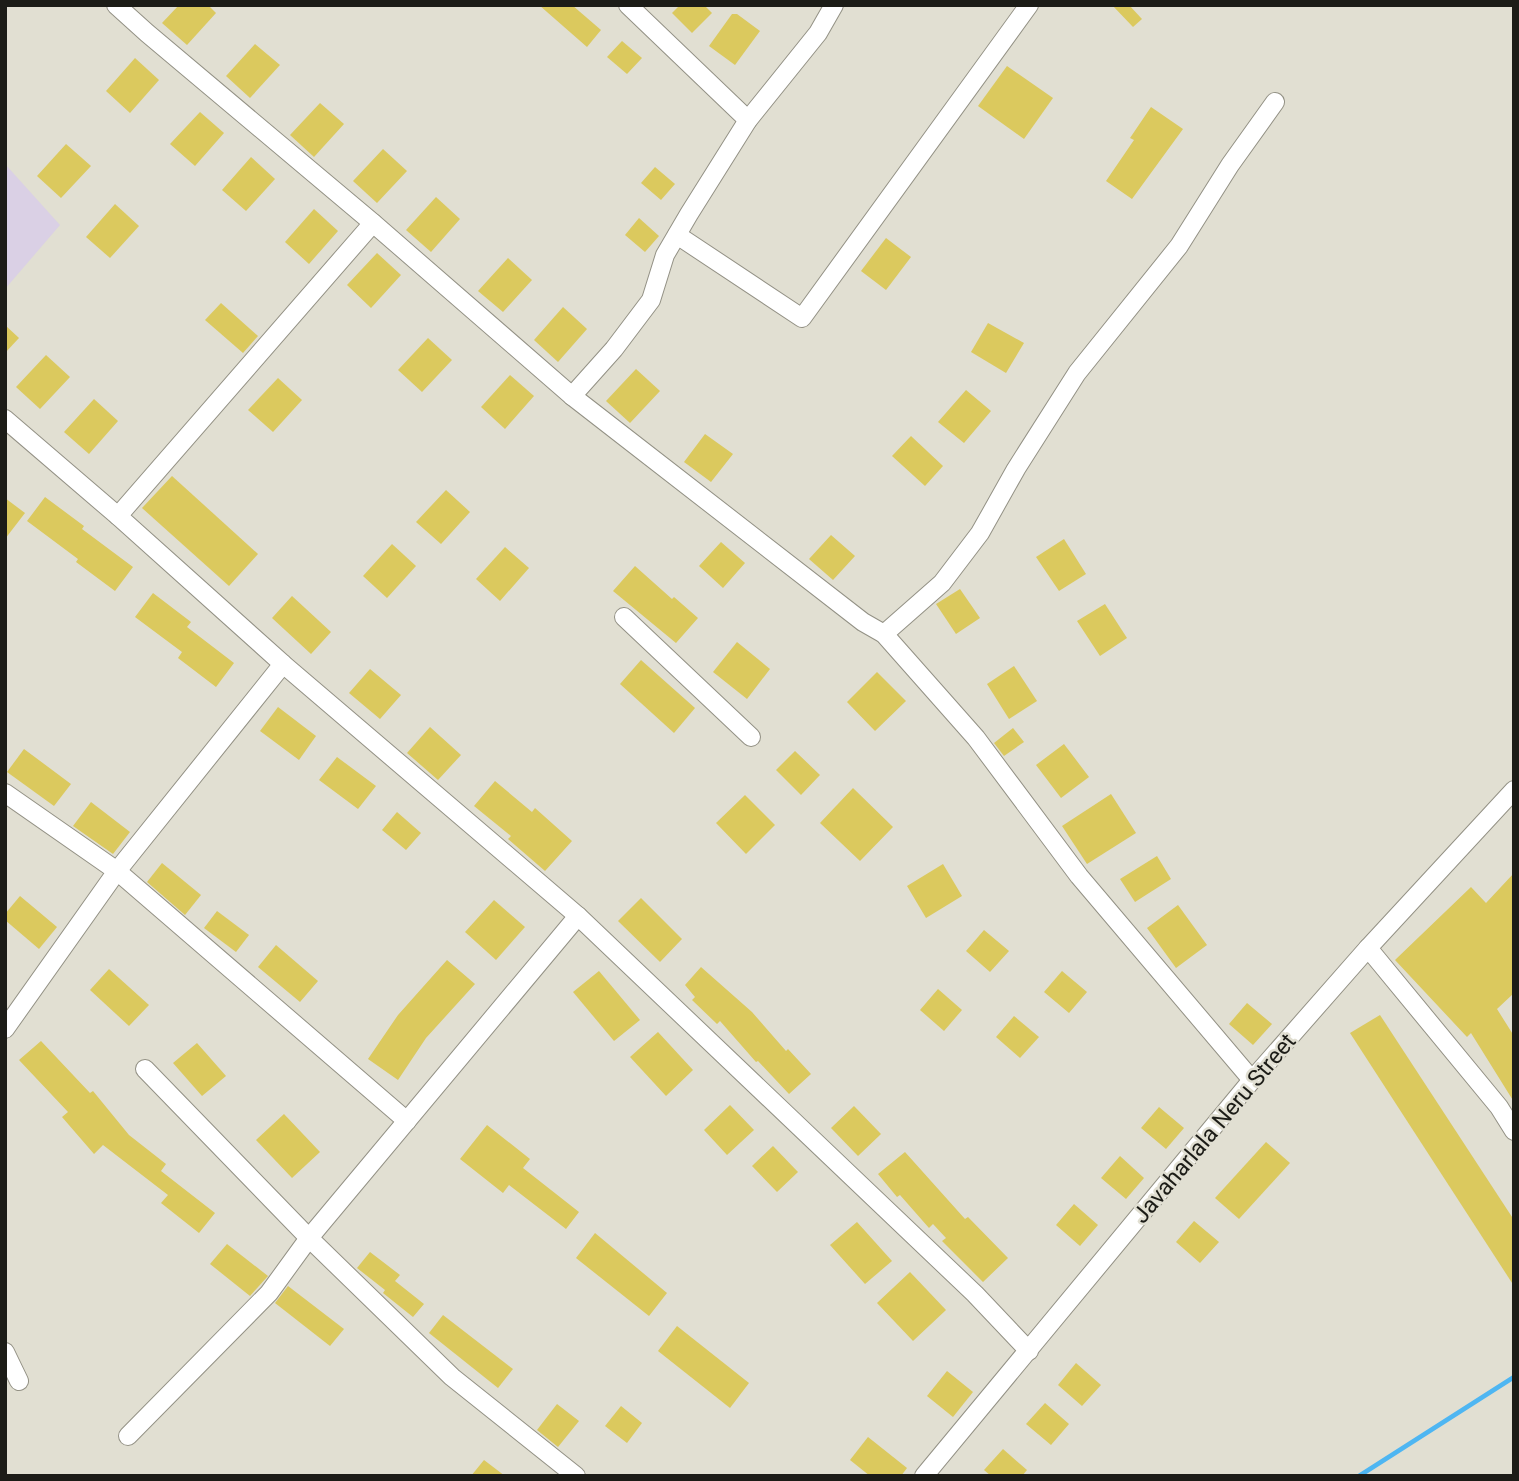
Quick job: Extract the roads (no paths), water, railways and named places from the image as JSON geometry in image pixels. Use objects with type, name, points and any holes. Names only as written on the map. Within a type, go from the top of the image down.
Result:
[{"type":"street","points":[[116,5],[572,396],[863,622],[884,634],[976,738],[1079,876],[1252,1080]]},
{"type":"street","points":[[628,5],[748,120]]},
{"type":"street","points":[[572,396],[614,349],[651,300],[665,255],[748,120],[818,33],[834,5]]},
{"type":"street","points":[[677,235],[802,318],[1029,5]]},
{"type":"street","points":[[884,634],[942,583],[980,533],[1016,469],[1077,373],[1179,246],[1230,165],[1275,102]]},
{"type":"street","points":[[118,516],[373,223]]},
{"type":"street","points":[[5,419],[283,664],[578,916],[975,1294],[1028,1351]]},
{"type":"street","points":[[624,617],[751,737]]},
{"type":"street","points":[[5,1029],[117,870],[283,664]]},
{"type":"street","name":"Javaharlala Neru Street","points":[[924,1476],[1252,1080],[1368,948],[1514,790]]},
{"type":"street","points":[[5,793],[117,870],[407,1121]]},
{"type":"street","points":[[128,1436],[269,1293],[309,1238],[578,916]]},
{"type":"street","points":[[1368,948],[1499,1107],[1514,1131]]},
{"type":"street","points":[[145,1069],[309,1238],[452,1377],[576,1476]]},
{"type":"street","points":[[5,1352],[19,1381]]},
{"type":"waterway","points":[[1359,1476],[1514,1377]]}]
